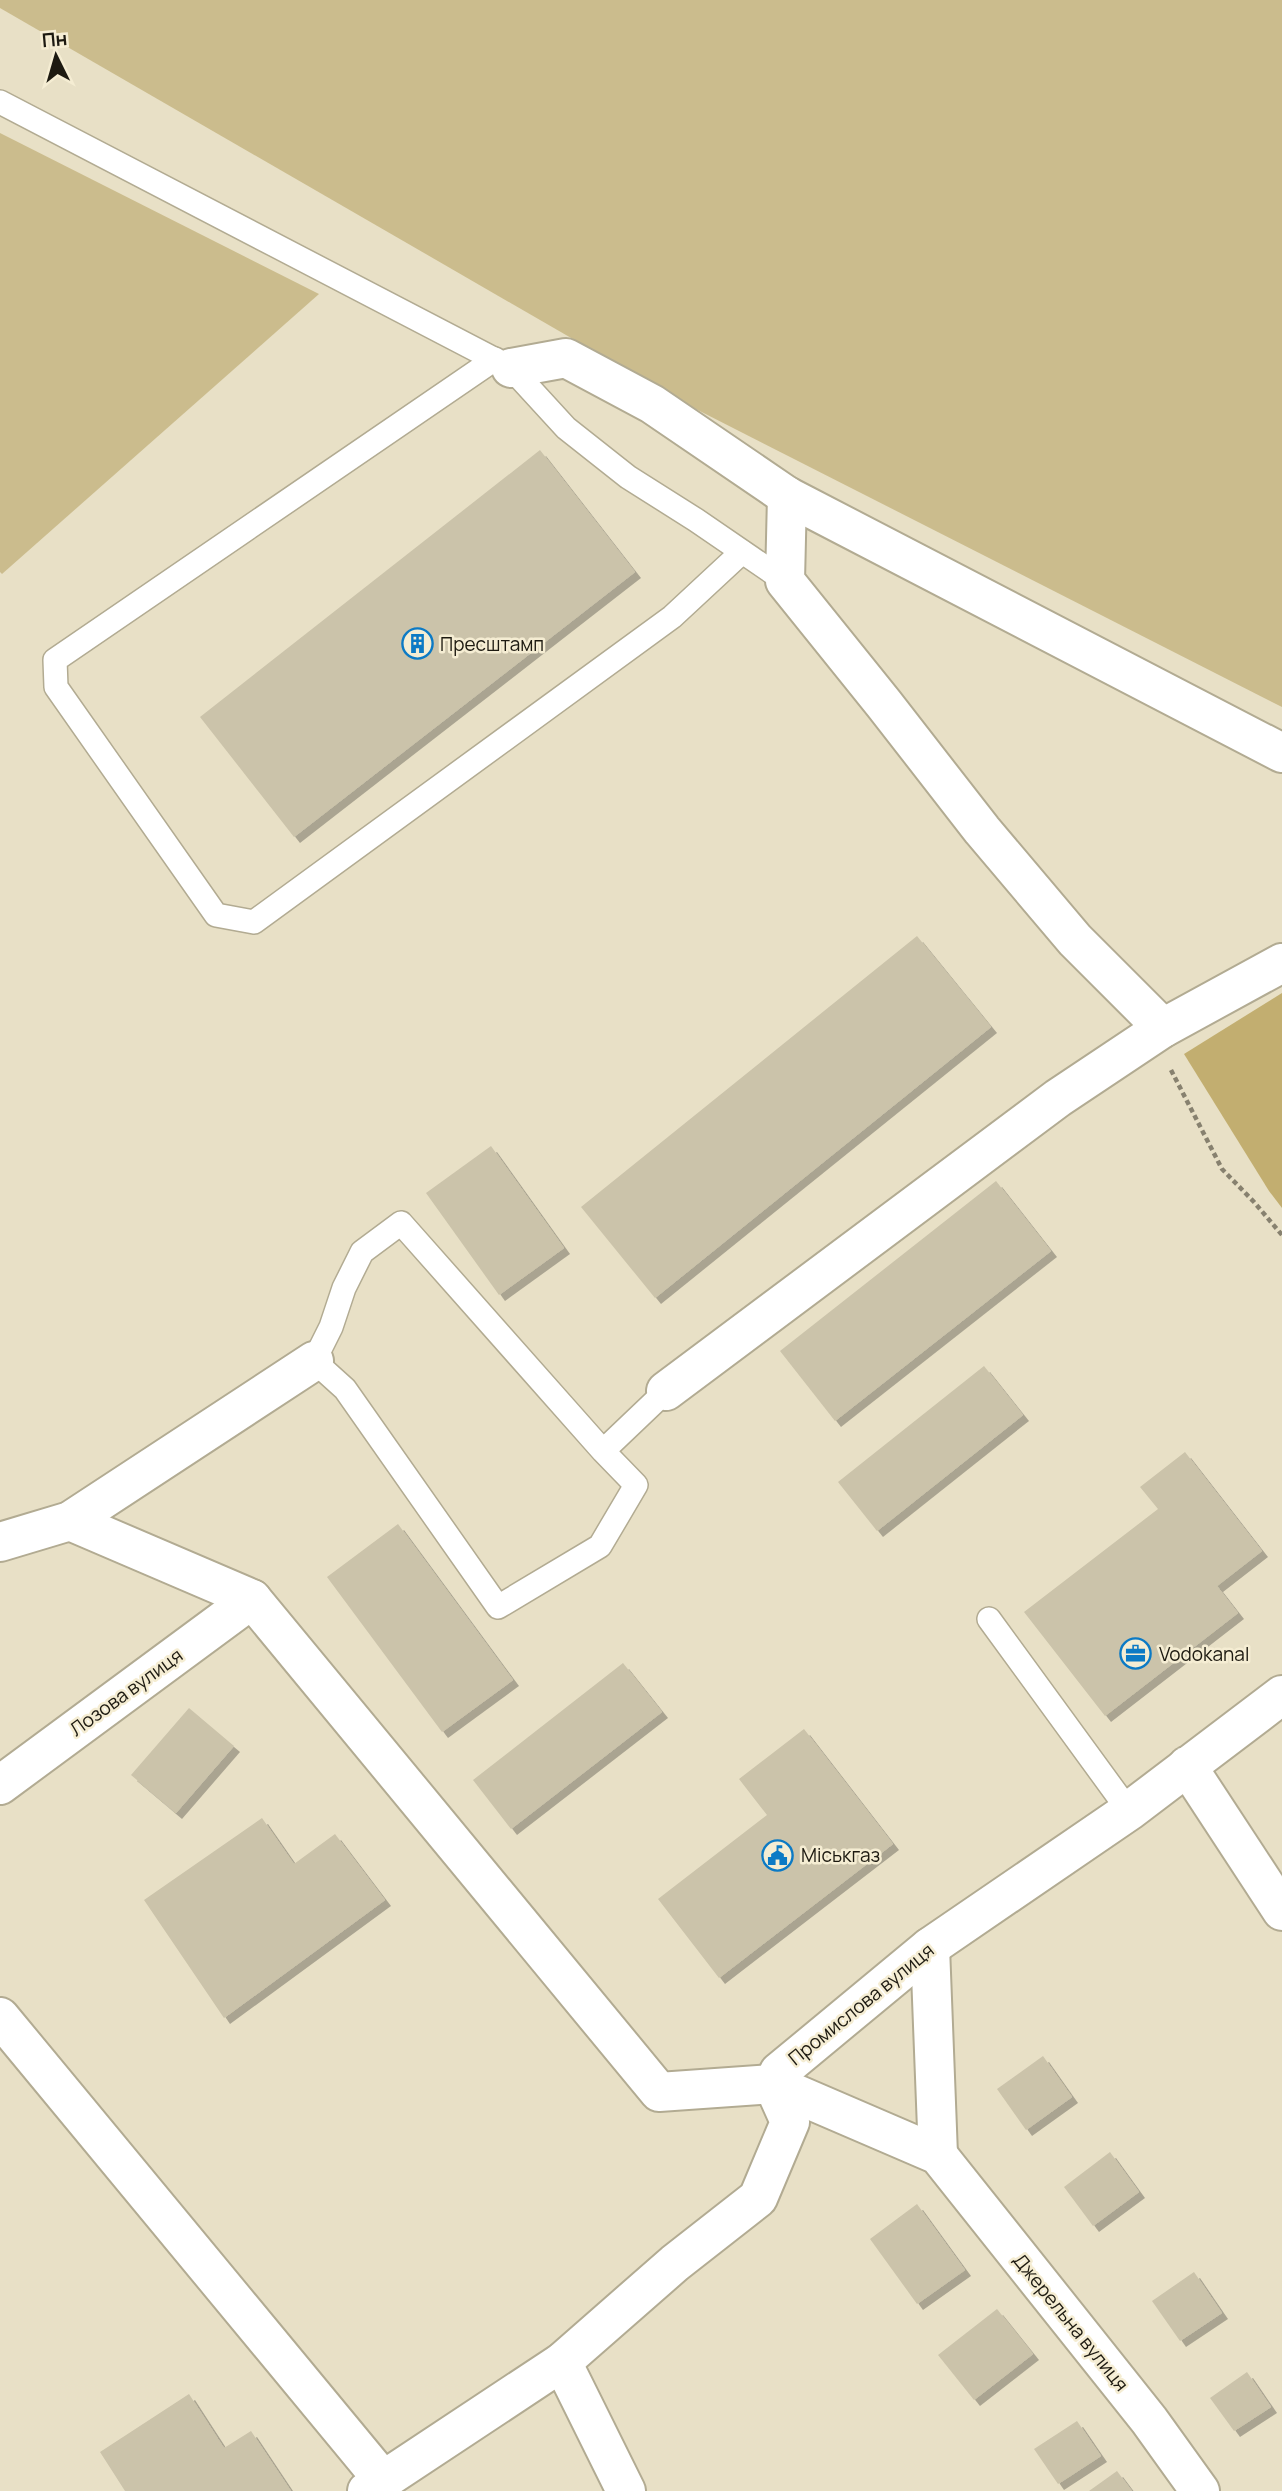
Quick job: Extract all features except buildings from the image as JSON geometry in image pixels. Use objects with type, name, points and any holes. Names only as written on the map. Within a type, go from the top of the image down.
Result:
[{"type":"street","points":[[503,364],[566,358],[652,404],[788,496],[1282,753]]},
{"type":"street","points":[[788,496],[785,581],[982,830],[1075,940],[1163,1028]]},
{"type":"street","points":[[666,1391],[1058,1098],[1163,1028],[1282,963]]},
{"type":"street","points":[[0,1542],[70,1521],[314,1361]]},
{"type":"street","points":[[70,1521],[252,1599],[659,2092],[773,2084],[938,2155],[929,1947]]},
{"type":"street","name":"Лозова вулиця","points":[[0,1785],[252,1599]]},
{"type":"street","name":"Промислова вулиця","points":[[773,2084],[779,2072],[929,1947],[1129,1811],[1282,1695]]},
{"type":"street","points":[[1187,1766],[1282,1911]]},
{"type":"street","points":[[0,2017],[375,2485],[562,2362],[675,2263],[758,2198],[790,2122],[773,2084]]},
{"type":"street","name":"Джерельна вулиця","points":[[938,2155],[1149,2420],[1200,2491]]},
{"type":"street","points":[[562,2362],[626,2491]]},
{"type":"lane","points":[[0,102],[503,364],[566,428],[628,478],[785,581]]},
{"type":"lane","points":[[503,364],[55,660],[56,687],[215,915],[254,922],[672,617],[743,552]]},
{"type":"lane","points":[[401,1223],[636,1485],[600,1546],[498,1607],[345,1389],[314,1361],[362,1252],[401,1223]]},
{"type":"lane","points":[[603,1451],[666,1391]]},
{"type":"lane","points":[[989,1619],[1129,1811]]},
{"type":"path","points":[[1163,1028],[1169,1066],[1222,1169],[1282,1235]]},
{"type":"shaded area","points":[[0,0],[1282,0],[1282,707],[682,402],[0,8]]},
{"type":"shaded area","points":[[0,133],[319,294],[2,574],[0,572]]},
{"type":"shaded area","points":[[1282,993],[1282,1208],[1184,1054]]},
{"type":"place","name":"Пресштамп","points":[[417,644]]},
{"type":"place","name":"Vodokanal","points":[[1136,1654]]},
{"type":"place","name":"Міськгаз","points":[[778,1855]]}]
